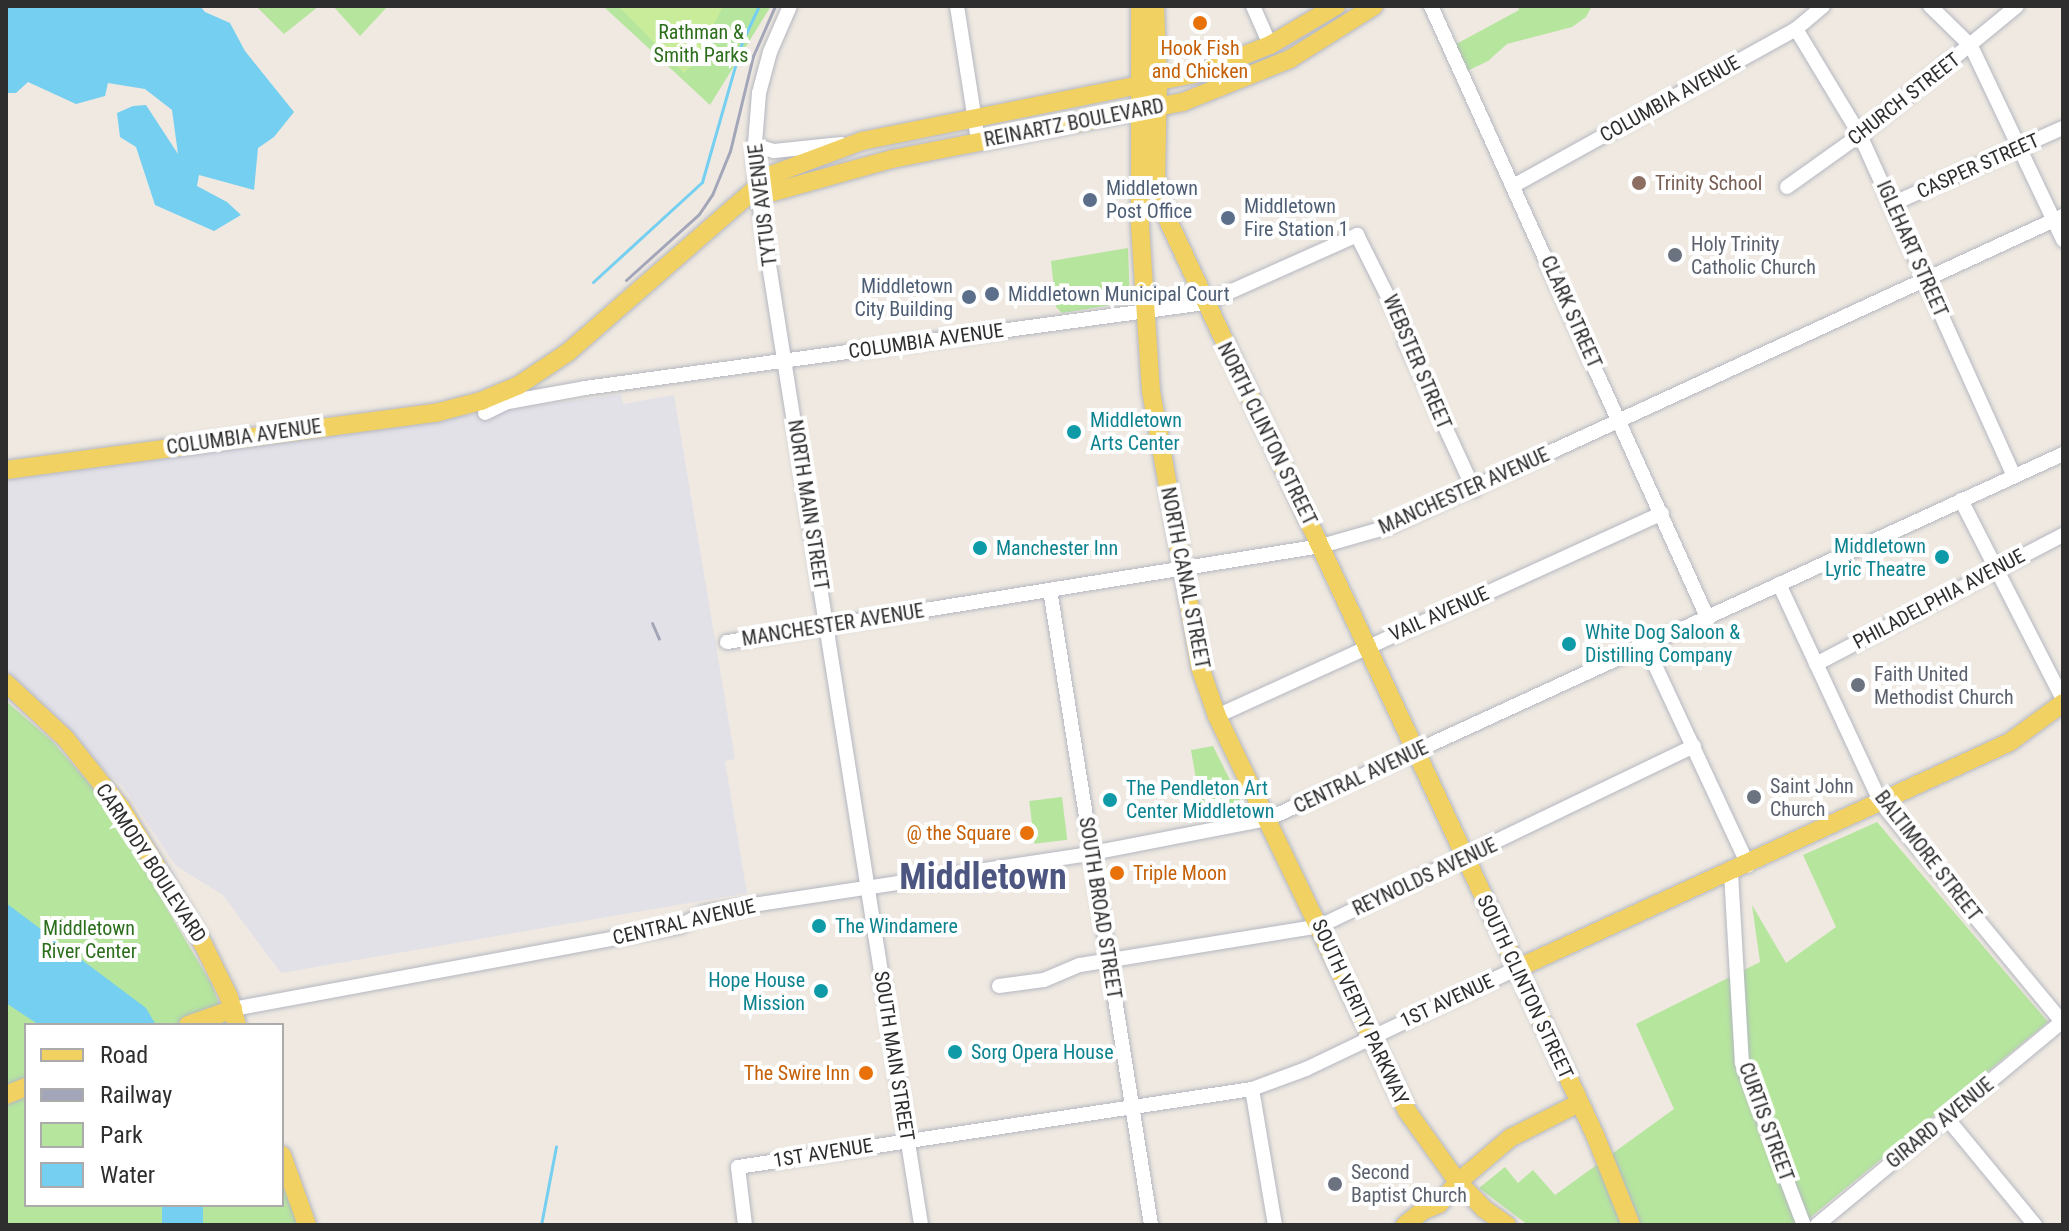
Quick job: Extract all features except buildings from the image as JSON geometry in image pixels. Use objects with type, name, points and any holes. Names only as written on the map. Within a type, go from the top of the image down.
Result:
[{"type":"main road","points":[[1140,6],[1149,84]]},
{"type":"main road","points":[[1149,84],[1155,6]]},
{"type":"main road","name":"REINARTZ BOULEVARD","points":[[483,407],[555,362],[715,220],[771,175],[862,141],[1200,73],[1270,45],[1336,6]]},
{"type":"main road","name":"REINARTZ BOULEVARD","points":[[757,189],[773,192],[978,140],[1183,102],[1290,59],[1374,6]]},
{"type":"main road","name":"NORTH CANAL STREET","points":[[1149,84],[1140,226],[1151,391],[1200,667],[1217,716],[1268,819]]},
{"type":"main road","name":"NORTH CLINTON STREET","points":[[1148,109],[1158,193],[1205,303],[1321,546],[1414,752]]},
{"type":"main road","name":"COLUMBIA AVENUE","points":[[6,470],[483,407]]},
{"type":"main road","name":"CARMODY BOULEVARD","points":[[6,683],[66,739],[121,808],[178,898],[235,1017]]},
{"type":"main road","name":"1ST AVENUE","points":[[1516,969],[1740,869],[2010,742],[2063,701]]},
{"type":"main road","name":"SOUTH CLINTON STREET","points":[[1414,752],[1612,1173],[1631,1225]]},
{"type":"main road","name":"SOUTH VERITY PARKWAY","points":[[1268,819],[1407,1111],[1458,1182],[1484,1209],[1507,1225]]},
{"type":"main road","name":"CENTRAL AVENUE","points":[[200,1023],[235,1017]]},
{"type":"main road","points":[[1405,1225],[1422,1211],[1427,1199],[1458,1182],[1510,1138],[1579,1103]]},
{"type":"main road","points":[[284,1161],[307,1225]]},
{"type":"street","name":"TYTUS AVENUE","points":[[785,361],[757,189],[754,145],[764,69],[790,6]]},
{"type":"street","points":[[957,6],[978,140]]},
{"type":"street","points":[[1253,6],[1270,45]]},
{"type":"street","name":"CLARK STREET","points":[[1431,6],[1708,619]]},
{"type":"street","name":"COLUMBIA AVENUE","points":[[1513,186],[1796,29],[1823,6]]},
{"type":"street","points":[[1930,6],[1971,46],[2019,147],[2059,218],[2063,240]]},
{"type":"street","name":"CHURCH STREET","points":[[1787,187],[1860,135],[2017,6]]},
{"type":"street","name":"IGLEHART STREET","points":[[1796,29],[1860,135],[2014,476]]},
{"type":"street","name":"CASPER STREET","points":[[1892,204],[2063,128]]},
{"type":"street","points":[[754,145],[774,151],[862,141]]},
{"type":"street","name":"MANCHESTER AVENUE","points":[[727,642],[1321,546],[1388,527],[2059,218]]},
{"type":"street","name":"COLUMBIA AVENUE","points":[[483,407],[585,388],[1205,303],[1357,235]]},
{"type":"street","name":"WEBSTER STREET","points":[[1357,235],[1403,327],[1406,342],[1474,490]]},
{"type":"street","name":"NORTH MAIN STREET","points":[[785,361],[868,887]]},
{"type":"street","name":"CENTRAL AVENUE","points":[[235,1017],[680,926],[706,912],[1091,853],[1268,819],[2063,454]]},
{"type":"street","points":[[1961,500],[2063,701]]},
{"type":"street","name":"VAIL AVENUE","points":[[1217,716],[1662,513]]},
{"type":"street","name":"PHILADELPHIA AVENUE","points":[[1816,664],[2063,535]]},
{"type":"street","name":"BALTIMORE STREET","points":[[1779,584],[1881,803],[2063,1022]]},
{"type":"street","name":"SOUTH BROAD STREET","points":[[1050,590],[1151,1225]]},
{"type":"street","name":"CURTIS STREET","points":[[1646,646],[1694,746],[1740,869],[1742,1063],[1804,1225]]},
{"type":"street","name":"REYNOLDS AVENUE","points":[[999,986],[1044,980],[1080,965],[1320,926],[1465,859],[1694,746]]},
{"type":"street","name":"SOUTH MAIN STREET","points":[[868,887],[921,1225]]},
{"type":"street","name":"1ST AVENUE","points":[[745,1225],[738,1167],[1252,1089],[1306,1069],[1516,969]]},
{"type":"street","name":"GIRARD AVENUE","points":[[1817,1225],[2063,1022]]},
{"type":"street","points":[[1252,1089],[1275,1225]]},
{"type":"street","points":[[1946,1117],[2035,1225]]},
{"type":"shaded area","points":[[621,394],[623,404],[674,395],[735,759],[725,761],[747,893],[281,973],[223,895],[176,866],[124,788],[48,716],[6,683],[6,480]]},
{"type":"green space","points":[[256,6],[319,6],[284,34]]},
{"type":"green space","points":[[333,6],[388,6],[360,36]]},
{"type":"green space","name":"Rathman & Smith Parks","points":[[603,6],[771,6],[710,105]]},
{"type":"green space","points":[[618,6],[723,6],[695,63],[684,73]]},
{"type":"green space","points":[[1518,6],[1592,6],[1586,17],[1572,27],[1507,44],[1488,61],[1461,74],[1449,48],[1519,10]]},
{"type":"green space","points":[[1128,248],[1130,302],[1062,313],[1056,307],[1051,261]]},
{"type":"green space","name":"Middletown River Center","points":[[6,701],[52,741],[101,797],[212,985],[226,1023],[24,1023],[24,1207],[284,1207],[284,1182],[299,1225],[6,1225]]},
{"type":"green space","points":[[1213,746],[1241,802],[1236,810],[1202,814],[1191,750]]},
{"type":"green space","points":[[1062,797],[1067,840],[1034,844],[1029,801]]},
{"type":"green space","points":[[1877,822],[2048,1022],[1801,1225],[1528,1225],[1479,1188],[1505,1167],[1518,1183],[1533,1170],[1555,1195],[1674,1109],[1636,1024],[1760,962],[1752,905],[1786,963],[1836,927],[1803,855]]},
{"type":"water","points":[[6,6],[200,6],[205,12],[230,23],[245,51],[294,112],[274,137],[258,148],[254,190],[199,175],[197,186],[227,202],[241,215],[214,231],[155,205],[136,147],[120,137],[117,113],[133,106],[146,105],[178,154],[172,110],[145,89],[108,83],[105,96],[76,104],[28,82],[16,93],[6,93]]},
{"type":"water","points":[[6,903],[146,1008],[155,1023],[36,1023],[6,1003]]},
{"type":"water","points":[[162,1207],[203,1207],[203,1225],[162,1225]]},
{"type":"waterway","points":[[593,282],[702,182],[742,42],[759,6]]},
{"type":"waterway","points":[[541,1225],[556,1146]]},
{"type":"railway","points":[[626,280],[699,214],[712,195],[730,151],[753,56],[775,6]]},
{"type":"railway","points":[[652,623],[659,639]]},
{"type":"place","name":"Hook Fish and Chicken","points":[[1200,23]]},
{"type":"place","name":"Trinity School","points":[[1639,183]]},
{"type":"place","name":"Middletown Post Office","points":[[1090,200]]},
{"type":"place","name":"Middletown Fire Station 1","points":[[1228,218]]},
{"type":"place","name":"Holy Trinity Catholic Church","points":[[1675,255]]},
{"type":"place","name":"Middletown Municipal Court","points":[[992,294]]},
{"type":"place","name":"Middletown City Building","points":[[969,297]]},
{"type":"place","name":"Middletown Arts Center","points":[[1074,432]]},
{"type":"place","name":"Manchester Inn","points":[[980,548]]},
{"type":"place","name":"Middletown Lyric Theatre","points":[[1942,557]]},
{"type":"place","name":"White Dog Saloon & Distilling Company","points":[[1569,644]]},
{"type":"place","name":"Faith United Methodist Church","points":[[1858,685]]},
{"type":"place","name":"Saint John Church","points":[[1754,797]]},
{"type":"place","name":"The Pendleton Art Center Middletown","points":[[1110,800]]},
{"type":"place","name":"@ the Square","points":[[1027,833]]},
{"type":"place","name":"Triple Moon","points":[[1117,873]]},
{"type":"place","name":"The Windamere","points":[[819,926]]},
{"type":"place","name":"Hope House Mission","points":[[821,991]]},
{"type":"place","name":"Sorg Opera House","points":[[955,1052]]},
{"type":"place","name":"The Swire Inn","points":[[866,1073]]},
{"type":"place","name":"Second Baptist Church","points":[[1335,1184]]},
{"type":"district","name":"Middletown","points":[[983,878]]}]
